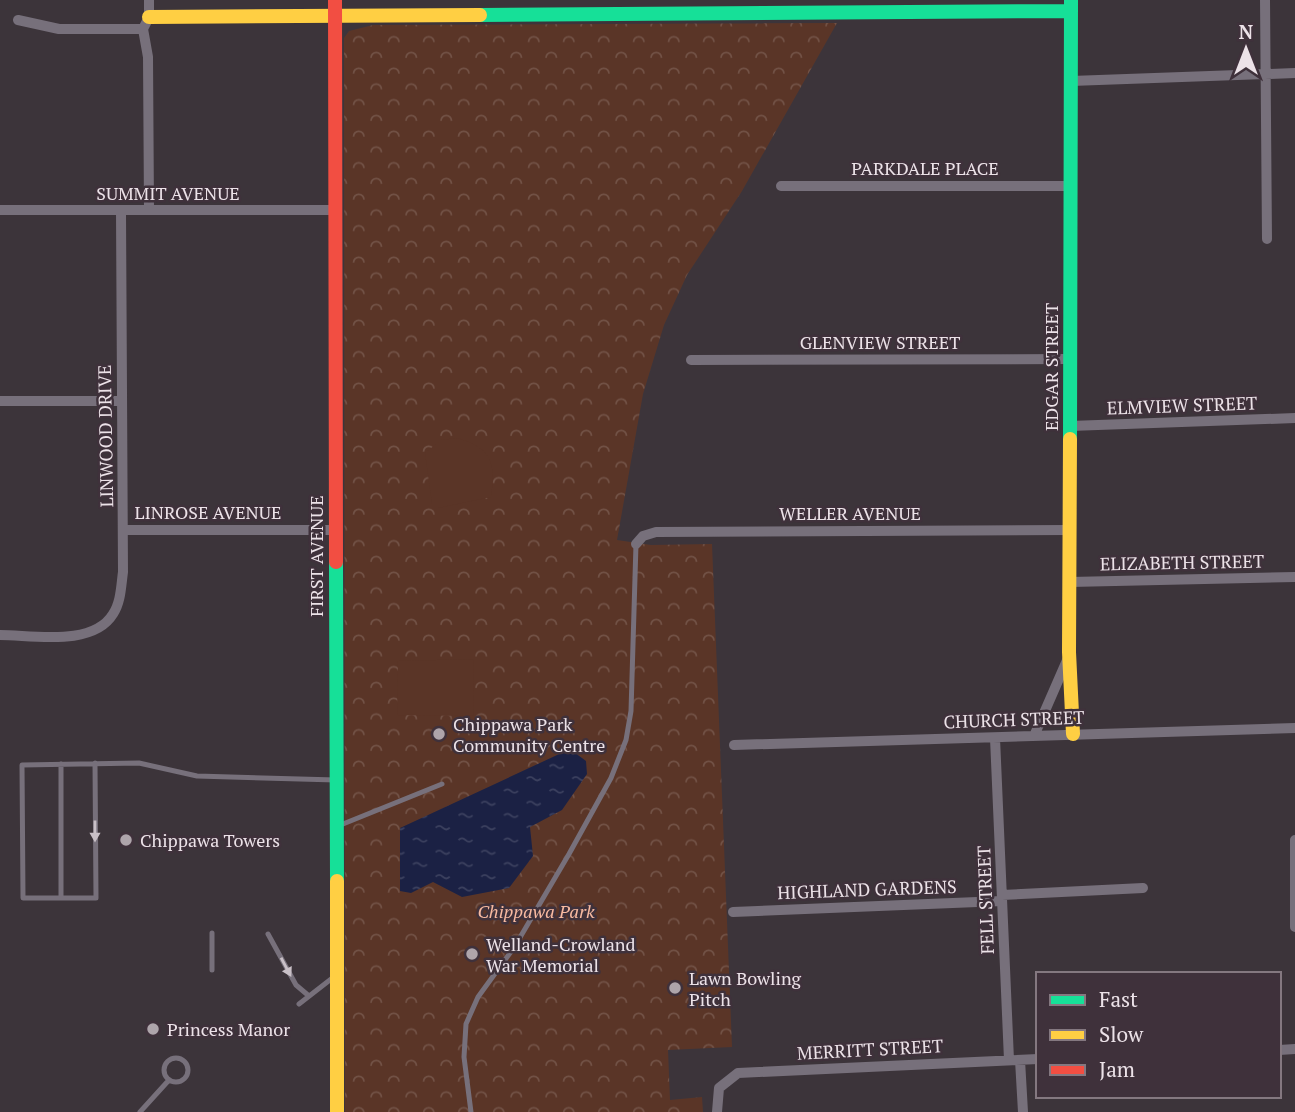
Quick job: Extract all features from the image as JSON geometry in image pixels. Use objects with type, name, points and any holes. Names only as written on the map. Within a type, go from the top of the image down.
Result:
[{"type":"street","points":[[149,0],[146,23],[149,210]]},
{"type":"street","name":"FIRST AVENUE","points":[[335,0],[337,1112]]},
{"type":"street","points":[[1265,0],[1267,239]]},
{"type":"street","points":[[18,20],[59,29],[335,16],[1071,6]]},
{"type":"street","name":"EDGAR STREET","points":[[1071,6],[1069,652],[1073,734]]},
{"type":"street","points":[[1071,81],[1295,73]]},
{"type":"street","name":"PARKDALE PLACE","points":[[781,186],[1070,186]]},
{"type":"street","name":"SUMMIT AVENUE","points":[[0,209],[121,212],[336,210]]},
{"type":"street","name":"LINWOOD DRIVE","points":[[0,635],[77,635],[105,625],[114,614],[123,572],[121,212]]},
{"type":"street","name":"GLENVIEW STREET","points":[[691,360],[1069,359]]},
{"type":"street","points":[[0,401],[121,401]]},
{"type":"street","name":"ELMVIEW STREET","points":[[1070,426],[1295,418]]},
{"type":"street","name":"LINROSE AVENUE","points":[[123,530],[334,530]]},
{"type":"street","name":"WELLER AVENUE","points":[[636,544],[643,536],[656,532],[1069,530]]},
{"type":"street","name":"ELIZABETH STREET","points":[[1070,582],[1295,577]]},
{"type":"street","points":[[1034,736],[1069,652]]},
{"type":"street","name":"CHURCH STREET","points":[[734,745],[1295,728]]},
{"type":"street","name":"FELL STREET","points":[[995,738],[1002,898],[1015,1060],[1023,1112]]},
{"type":"street","points":[[1295,840],[1295,927]]},
{"type":"street","name":"HIGHLAND GARDENS","points":[[733,912],[1143,888]]},
{"type":"street","name":"MERRITT STREET","points":[[717,1112],[716,1096],[724,1082],[738,1073],[1036,1059]]},
{"type":"lane","points":[[471,1112],[464,1057],[466,1024],[478,997],[515,946],[569,854],[611,778],[626,740],[631,711],[636,544]]},
{"type":"lane","points":[[95,763],[96,898],[23,898],[22,765],[95,763],[139,763],[197,776],[336,780]]},
{"type":"lane","points":[[61,764],[61,898]]},
{"type":"lane","points":[[336,827],[442,783]]},
{"type":"lane","points":[[212,933],[212,970]]},
{"type":"lane","points":[[268,934],[296,985],[309,996]]},
{"type":"lane","points":[[299,1004],[337,975]]},
{"type":"lane","points":[[177,1058],[187,1063],[188,1072],[184,1079],[177,1082],[169,1080],[164,1073],[167,1062],[177,1058]]},
{"type":"lane","points":[[140,1112],[169,1080]]},
{"type":"green space","name":"Chippawa Park","points":[[837,23],[742,191],[687,275],[664,325],[643,394],[617,540],[651,545],[712,544],[732,1047],[668,1050],[670,1100],[702,1097],[703,1112],[345,1112],[344,38],[349,31],[373,25]]},
{"type":"green space","points":[[457,438],[478,447],[489,458],[493,475],[491,497],[438,508],[432,504],[425,453],[441,440]]},
{"type":"green space","points":[[474,659],[473,716],[397,715],[398,661]]},
{"type":"water","points":[[570,749],[586,761],[587,774],[562,810],[530,827],[533,856],[509,888],[462,897],[433,882],[411,893],[400,891],[400,828]]},
{"type":"traffic: fast","points":[[1070,439],[1071,0]]},
{"type":"traffic: fast","points":[[480,15],[1071,11]]},
{"type":"traffic: fast","points":[[336,562],[337,881]]},
{"type":"traffic: slow","points":[[149,17],[480,15]]},
{"type":"traffic: slow","points":[[1070,439],[1069,652],[1073,734]]},
{"type":"traffic: slow","points":[[337,881],[337,1112]]},
{"type":"traffic: jam","points":[[335,0],[336,562]]},
{"type":"place","name":"Chippawa Park Community Centre","points":[[439,734]]},
{"type":"place","name":"Chippawa Towers","points":[[126,840]]},
{"type":"place","name":"Welland-Crowland War Memorial","points":[[472,954]]},
{"type":"place","name":"Lawn Bowling Pitch","points":[[675,988]]},
{"type":"place","name":"Princess Manor","points":[[153,1029]]}]
